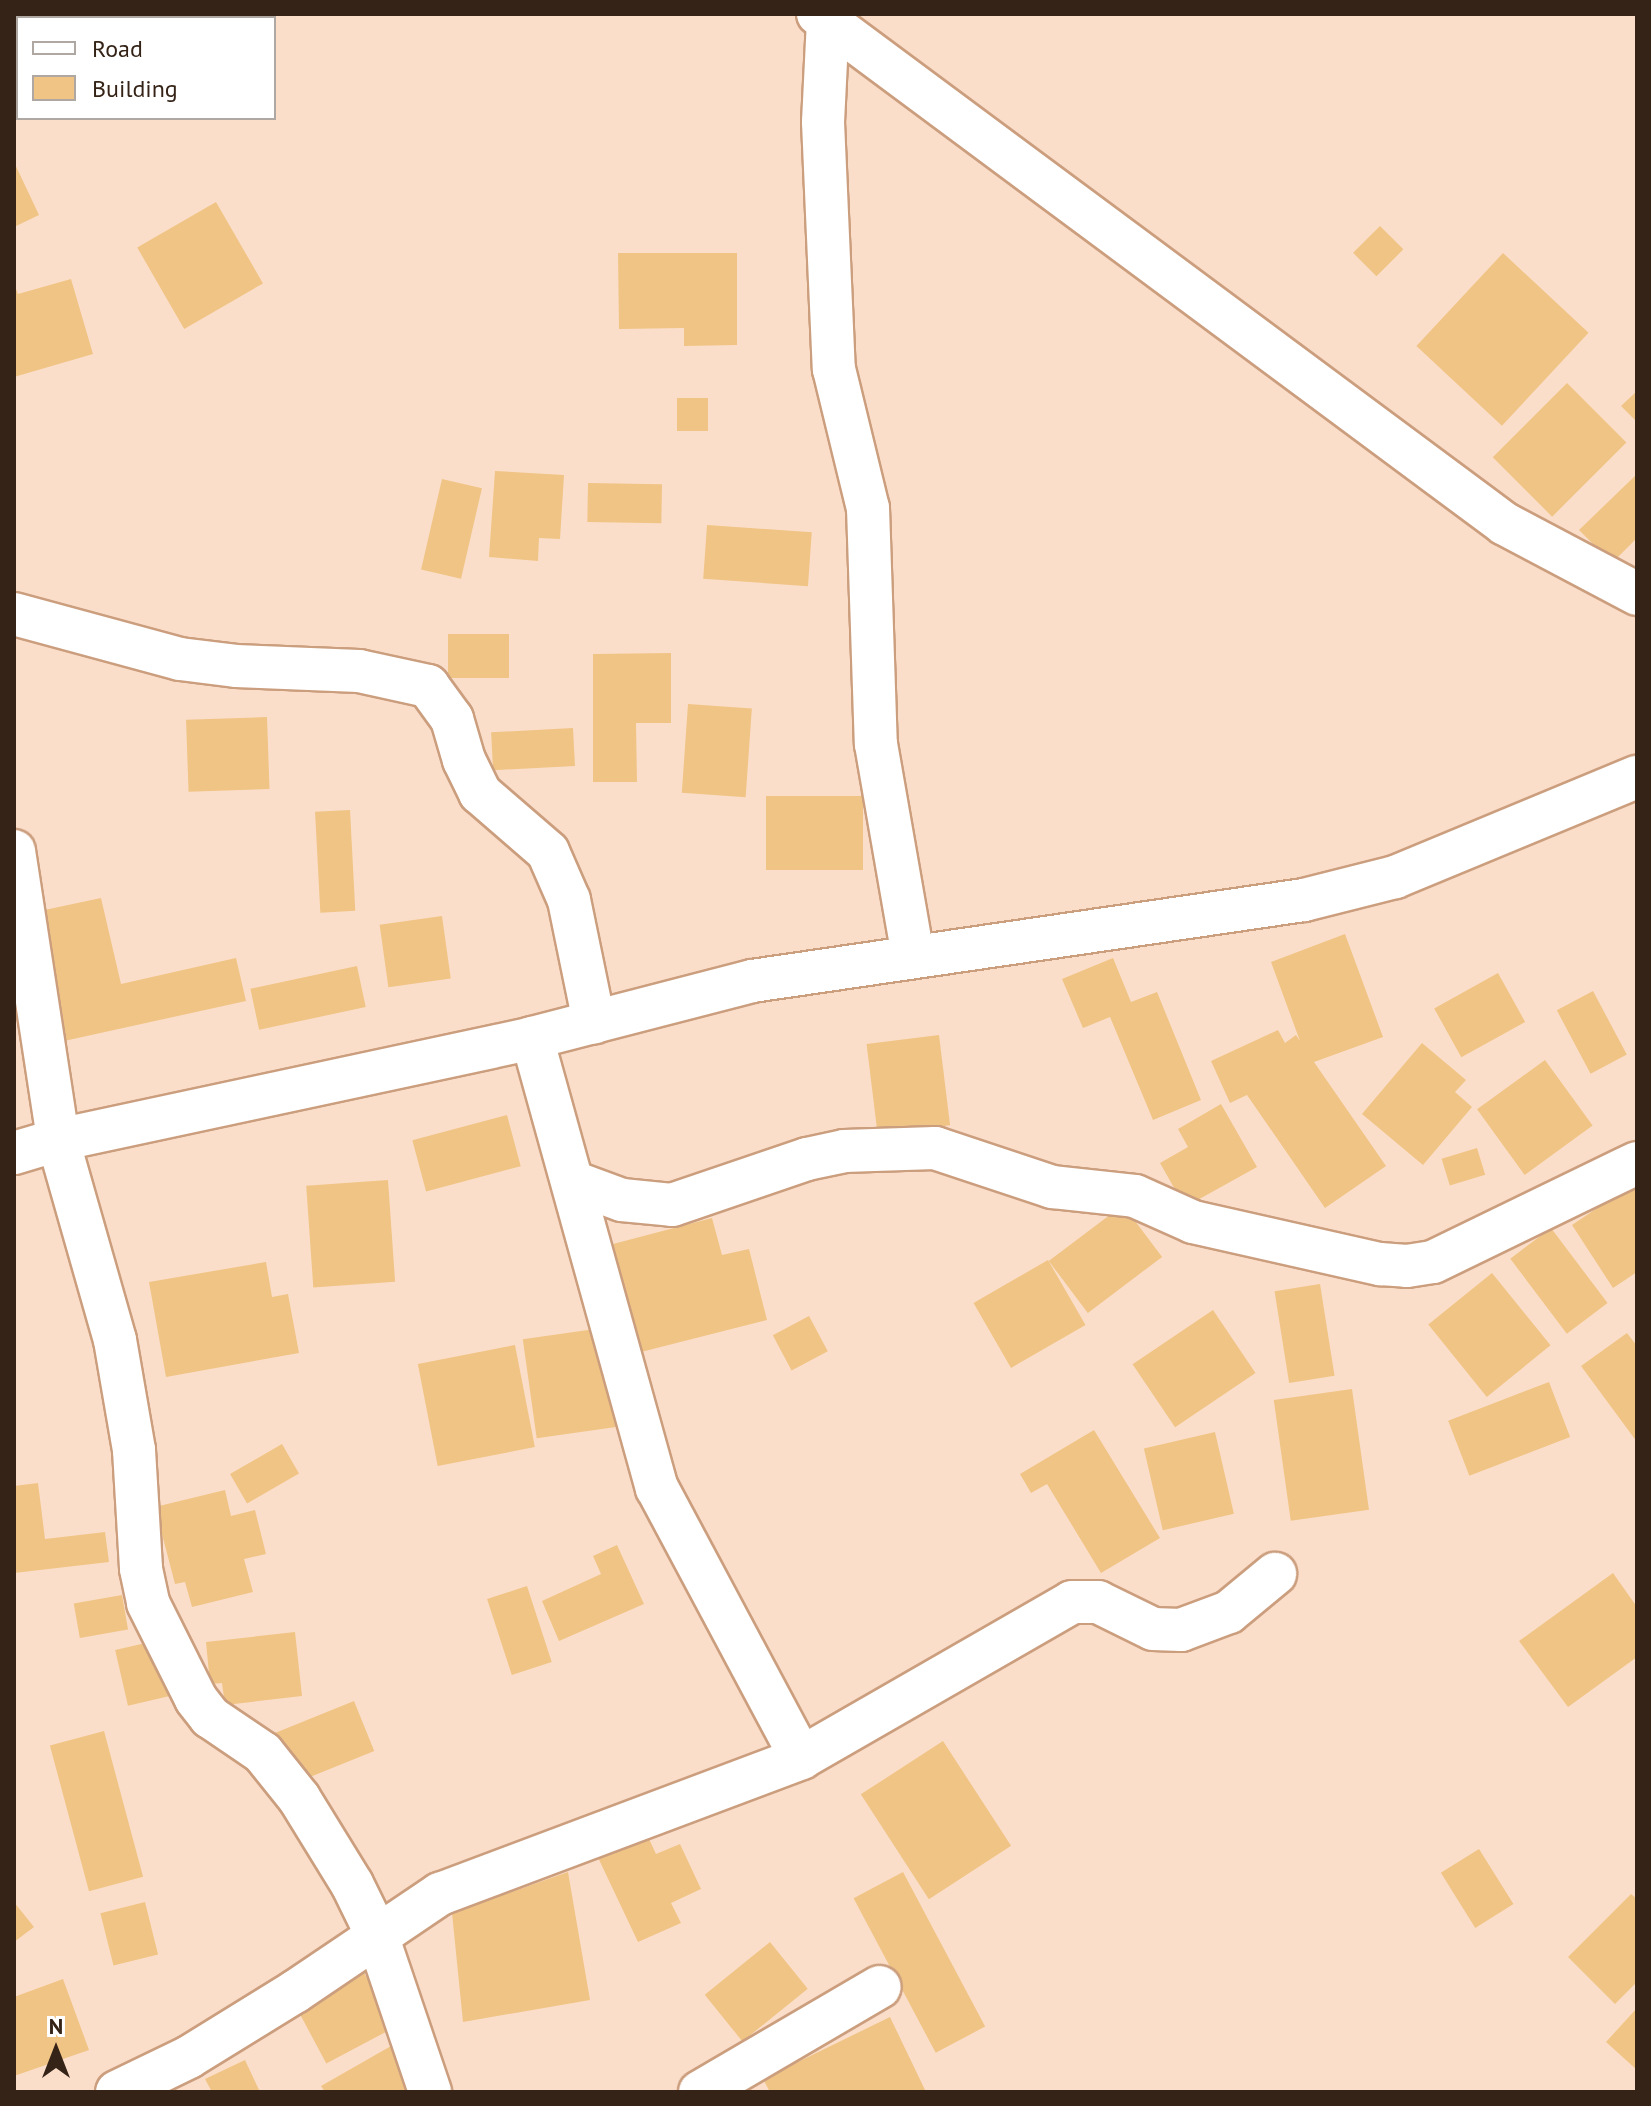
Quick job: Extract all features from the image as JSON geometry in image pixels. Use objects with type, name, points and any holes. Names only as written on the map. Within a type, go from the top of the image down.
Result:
[{"type":"street","points":[[823,17],[1505,524],[1637,594]]},
{"type":"street","points":[[823,17],[823,122],[834,369],[868,508],[876,744],[913,956]]},
{"type":"street","points":[[14,614],[180,659],[263,668],[359,671],[428,686],[452,719],[464,760],[480,793],[548,852],[569,900],[594,1022]]},
{"type":"street","points":[[14,1153],[58,1140],[532,1038],[752,981],[913,956],[1203,918],[1304,900],[1395,877],[1637,777]]},
{"type":"street","points":[[14,851],[58,1140],[115,1340],[134,1450],[141,1569],[148,1603],[196,1699],[210,1717],[263,1753],[299,1798],[352,1884],[377,1935],[430,2092]]},
{"type":"street","points":[[532,1038],[657,1488],[801,1758]]},
{"type":"street","points":[[573,1182],[622,1200],[672,1205],[807,1159],[844,1151],[935,1148],[1052,1187],[1135,1196],[1193,1222],[1380,1264],[1407,1266],[1433,1262],[1637,1163]]},
{"type":"street","points":[[117,2092],[189,2057],[296,1991],[440,1894],[801,1758],[1072,1602],[1098,1602],[1153,1629],[1181,1630],[1229,1612],[1275,1574]]},
{"type":"street","points":[[700,2092],[880,1987]]},
{"type":"building","points":[[14,162],[39,215],[14,227]]},
{"type":"building","points":[[216,202],[263,283],[184,329],[137,248]]},
{"type":"building","points":[[1380,226],[1403,249],[1376,276],[1353,253]]},
{"type":"building","points":[[618,253],[737,253],[737,345],[684,346],[684,328],[619,329]]},
{"type":"building","points":[[1503,253],[1589,333],[1502,426],[1416,346]]},
{"type":"building","points":[[71,279],[93,354],[14,377],[14,284],[18,294]]},
{"type":"building","points":[[1567,383],[1626,442],[1552,517],[1493,457]]},
{"type":"building","points":[[1637,391],[1637,422],[1621,406]]},
{"type":"building","points":[[677,398],[708,398],[708,431],[677,431]]},
{"type":"building","points":[[495,471],[564,475],[560,539],[539,538],[538,561],[489,557]]},
{"type":"building","points":[[1637,474],[1637,538],[1612,563],[1579,530]]},
{"type":"building","points":[[442,479],[482,488],[461,579],[421,570]]},
{"type":"building","points":[[588,483],[662,484],[661,523],[587,522]]},
{"type":"building","points":[[707,525],[812,532],[808,586],[703,579]]},
{"type":"building","points":[[448,634],[509,634],[509,678],[448,678]]},
{"type":"building","points":[[671,653],[671,723],[636,723],[637,782],[593,782],[593,654]]},
{"type":"building","points":[[688,704],[752,708],[746,797],[682,793]]},
{"type":"building","points":[[267,717],[270,789],[189,792],[186,720]]},
{"type":"building","points":[[573,728],[575,766],[493,770],[491,732]]},
{"type":"building","points":[[766,796],[863,796],[863,870],[766,870]]},
{"type":"building","points":[[350,810],[355,911],[320,913],[315,812]]},
{"type":"building","points":[[101,898],[121,984],[236,958],[246,1001],[64,1041],[35,912]]},
{"type":"building","points":[[442,916],[451,978],[388,987],[380,925]]},
{"type":"building","points":[[1345,934],[1383,1037],[1314,1062],[1386,1166],[1325,1208],[1247,1095],[1230,1103],[1211,1061],[1278,1030],[1285,1043],[1296,1035],[1300,1041],[1271,962]]},
{"type":"building","points":[[1113,958],[1131,1002],[1157,992],[1201,1100],[1153,1120],[1110,1017],[1083,1028],[1062,979]]},
{"type":"building","points":[[357,966],[366,1007],[259,1030],[250,989]]},
{"type":"building","points":[[1498,973],[1525,1022],[1461,1057],[1434,1008]]},
{"type":"building","points":[[1593,991],[1627,1055],[1591,1074],[1557,1010]]},
{"type":"building","points":[[939,1035],[950,1125],[878,1134],[867,1044]]},
{"type":"building","points":[[1422,1043],[1466,1080],[1455,1092],[1472,1107],[1423,1165],[1362,1114]]},
{"type":"building","points":[[1545,1060],[1593,1126],[1525,1175],[1477,1109]]},
{"type":"building","points":[[1221,1104],[1257,1167],[1185,1207],[1160,1163],[1188,1147],[1178,1129]]},
{"type":"building","points":[[507,1115],[521,1166],[426,1192],[412,1140]]},
{"type":"building","points":[[1477,1148],[1485,1175],[1450,1186],[1442,1159]]},
{"type":"building","points":[[388,1180],[395,1282],[313,1287],[306,1186]]},
{"type":"building","points":[[1633,1184],[1637,1190],[1637,1272],[1613,1288],[1572,1225]]},
{"type":"building","points":[[1123,1205],[1162,1257],[1088,1313],[1049,1261]]},
{"type":"building","points":[[712,1218],[722,1255],[749,1249],[767,1320],[641,1352],[613,1244]]},
{"type":"building","points":[[1551,1228],[1608,1303],[1567,1334],[1510,1259]]},
{"type":"building","points":[[1048,1260],[1086,1325],[1011,1368],[974,1303]]},
{"type":"building","points":[[266,1262],[272,1297],[288,1294],[299,1353],[166,1377],[149,1282]]},
{"type":"building","points":[[1492,1273],[1551,1345],[1487,1397],[1428,1325]]},
{"type":"building","points":[[1320,1284],[1335,1376],[1289,1383],[1275,1291]]},
{"type":"building","points":[[1213,1310],[1255,1373],[1175,1427],[1133,1364]]},
{"type":"building","points":[[809,1316],[828,1351],[792,1371],[773,1335]]},
{"type":"building","points":[[602,1328],[616,1427],[537,1438],[523,1339]]},
{"type":"building","points":[[1627,1333],[1637,1346],[1637,1442],[1581,1366]]},
{"type":"building","points":[[515,1345],[535,1447],[438,1466],[418,1364]]},
{"type":"building","points":[[1549,1382],[1570,1437],[1469,1476],[1448,1421]]},
{"type":"building","points":[[1352,1389],[1369,1510],[1291,1521],[1274,1400]]},
{"type":"building","points":[[1094,1430],[1160,1538],[1101,1573],[1047,1484],[1031,1493],[1020,1474]]},
{"type":"building","points":[[1215,1432],[1234,1514],[1163,1530],[1144,1448]]},
{"type":"building","points":[[282,1444],[299,1473],[247,1503],[230,1474]]},
{"type":"building","points":[[38,1483],[45,1539],[105,1532],[109,1562],[14,1573],[14,1486]]},
{"type":"building","points":[[225,1490],[231,1516],[255,1510],[266,1554],[244,1559],[253,1592],[192,1607],[185,1582],[175,1584],[155,1507]]},
{"type":"building","points":[[617,1545],[644,1604],[559,1641],[542,1601],[601,1574],[593,1556]]},
{"type":"building","points":[[1613,1573],[1637,1607],[1637,1657],[1568,1707],[1519,1641]]},
{"type":"building","points":[[527,1586],[552,1662],[512,1675],[487,1599]]},
{"type":"building","points":[[122,1595],[128,1629],[80,1638],[74,1604]]},
{"type":"building","points":[[295,1632],[302,1696],[225,1705],[222,1683],[210,1684],[206,1642]]},
{"type":"building","points":[[159,1640],[172,1696],[128,1706],[115,1650]]},
{"type":"building","points":[[354,1701],[374,1751],[293,1784],[272,1734]]},
{"type":"building","points":[[104,1731],[143,1877],[89,1891],[50,1745]]},
{"type":"building","points":[[943,1741],[1011,1846],[929,1899],[861,1794]]},
{"type":"building","points":[[642,1824],[656,1854],[680,1844],[701,1889],[671,1903],[681,1923],[638,1942],[593,1847]]},
{"type":"building","points":[[1479,1849],[1513,1904],[1475,1928],[1441,1873]]},
{"type":"building","points":[[568,1872],[590,2000],[463,2022],[452,1913]]},
{"type":"building","points":[[903,1872],[985,2027],[936,2053],[854,1898]]},
{"type":"building","points":[[1631,1894],[1637,1899],[1637,1982],[1615,2004],[1568,1957]]},
{"type":"building","points":[[14,1902],[34,1927],[14,1942]]},
{"type":"building","points":[[145,1902],[158,1954],[113,1966],[100,1913]]},
{"type":"building","points":[[770,1942],[808,1989],[742,2041],[705,1995]]},
{"type":"building","points":[[361,1967],[393,2028],[326,2064],[294,2003]]},
{"type":"building","points":[[63,1979],[89,2050],[14,2076],[14,1997]]},
{"type":"building","points":[[1637,2008],[1637,2070],[1606,2042]]},
{"type":"building","points":[[890,2017],[926,2092],[770,2092],[763,2079]]},
{"type":"building","points":[[391,2046],[418,2092],[325,2092],[321,2086]]},
{"type":"building","points":[[245,2060],[260,2092],[212,2092],[205,2079]]}]
